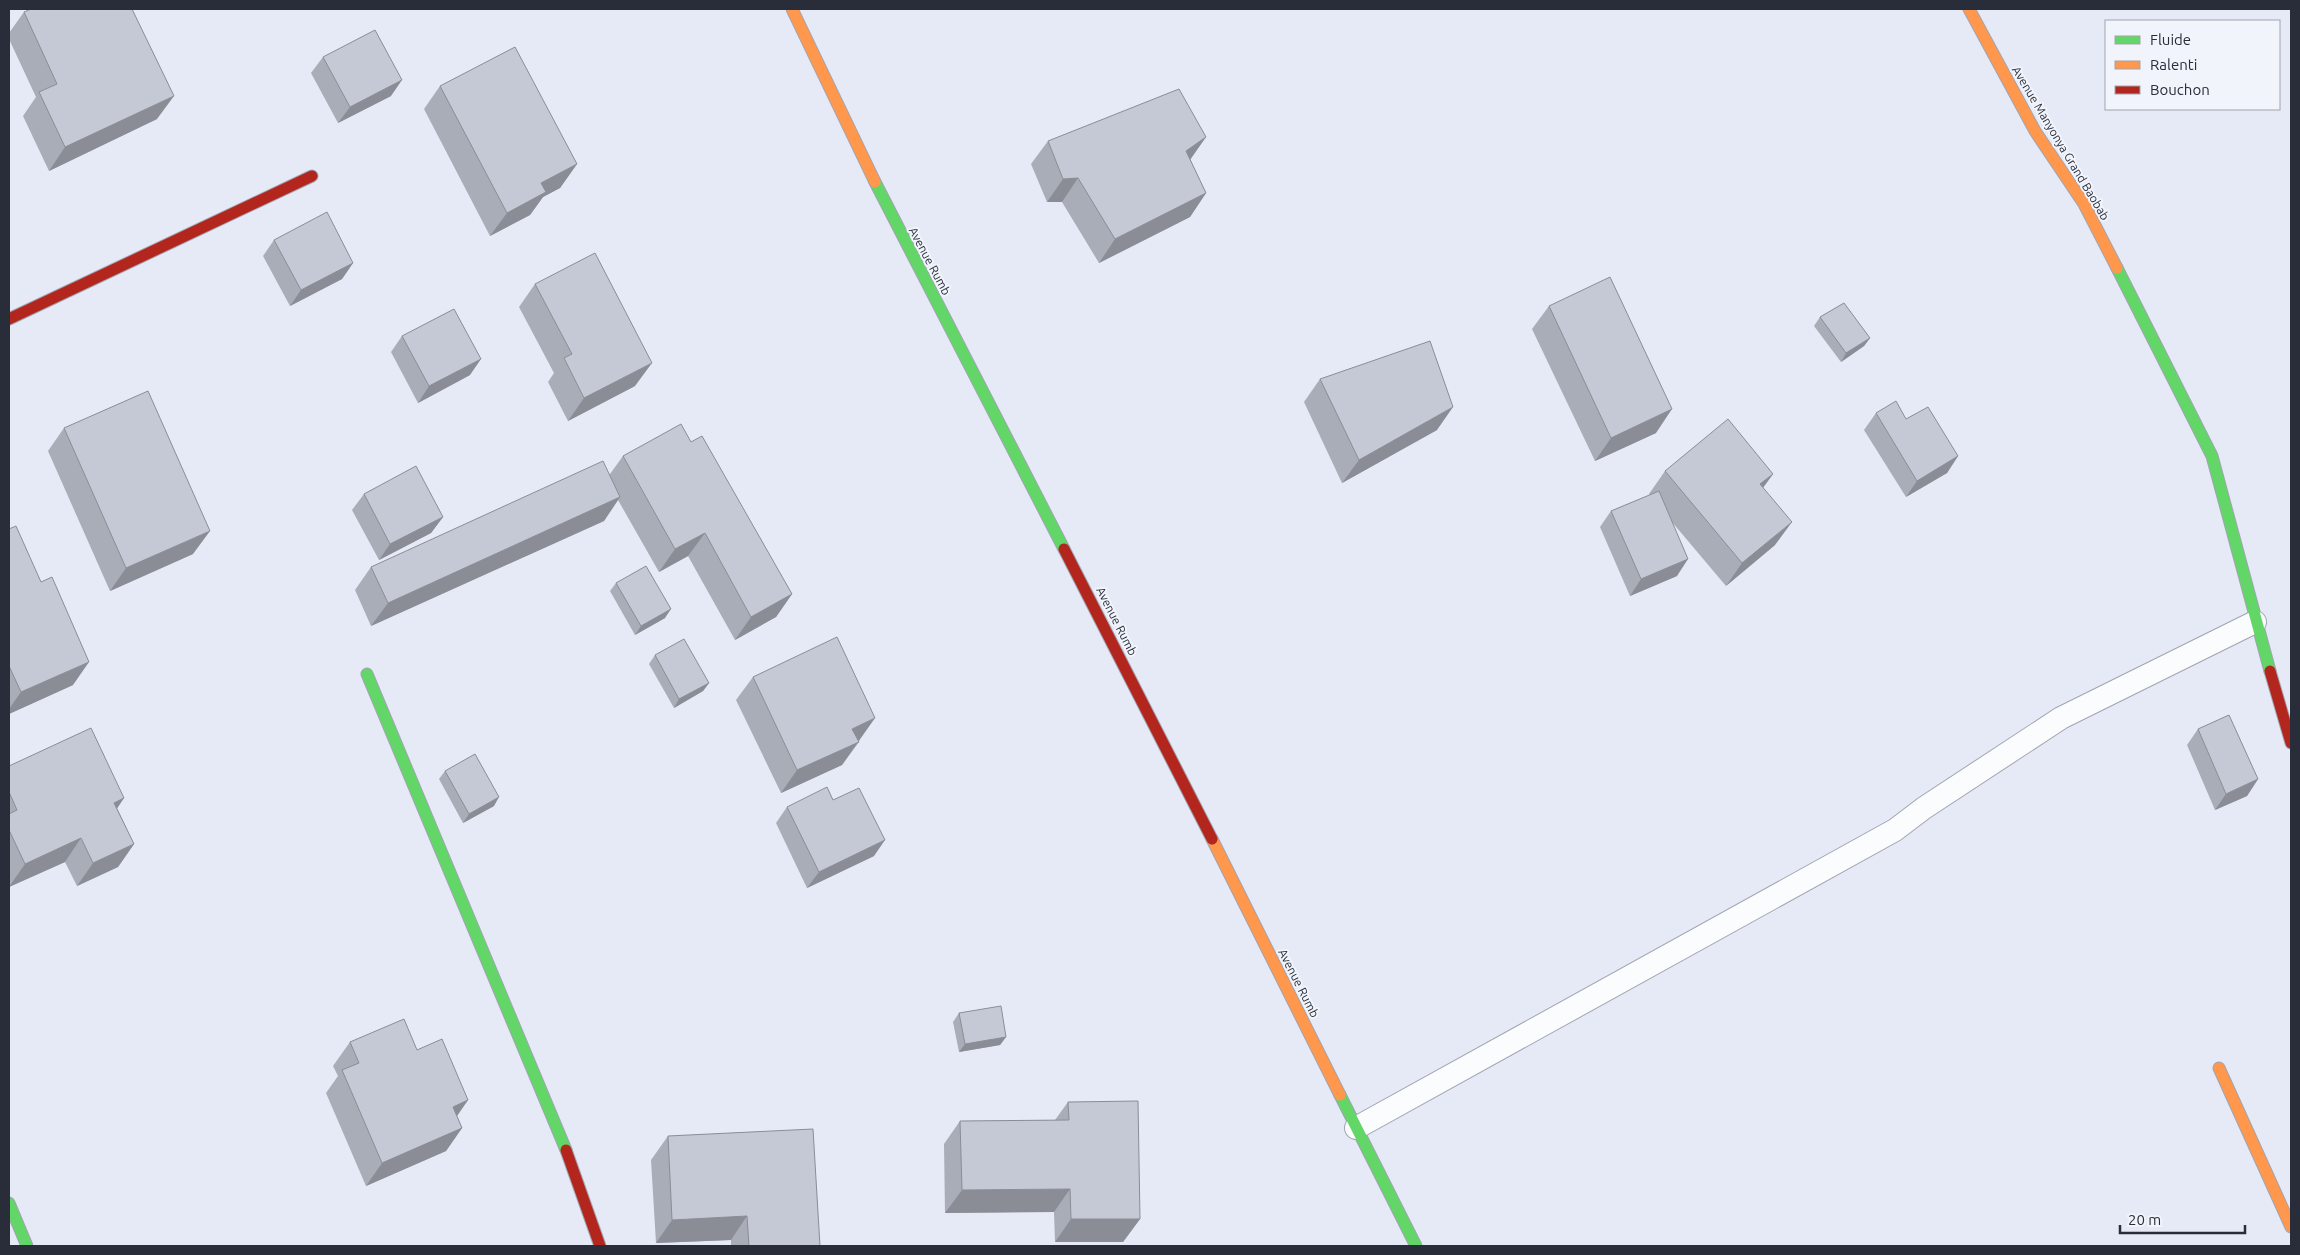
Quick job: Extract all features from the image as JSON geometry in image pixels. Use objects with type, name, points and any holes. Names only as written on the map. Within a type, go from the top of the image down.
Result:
[{"type":"street","name":"Avenue Rumb","points":[[792,9],[896,226],[1109,634],[1416,1246]]},
{"type":"street","name":"Avenue Manyonya Grand Baobab","points":[[1969,9],[2035,131],[2084,204],[2212,456],[2255,622],[2291,743]]},
{"type":"street","points":[[9,318],[312,176]]},
{"type":"street","points":[[367,674],[559,1130],[600,1246]]},
{"type":"street","points":[[2219,1068],[2291,1227]]},
{"type":"street","points":[[9,1203],[28,1246]]},
{"type":"lane","points":[[1356,1128],[1896,830],[1924,808],[2082,706],[2255,622]]},
{"type":"building","points":[[31,9],[132,9],[174,96],[65,147],[39,92],[57,84],[24,12]]},
{"type":"building","points":[[375,30],[402,80],[350,107],[323,57]]},
{"type":"building","points":[[515,47],[577,164],[541,183],[546,192],[507,213],[440,86]]},
{"type":"building","points":[[1179,89],[1206,137],[1186,151],[1206,193],[1115,239],[1078,178],[1063,179],[1048,141]]},
{"type":"building","points":[[327,212],[353,263],[301,290],[274,240]]},
{"type":"building","points":[[595,253],[652,363],[584,398],[564,358],[572,354],[535,284]]},
{"type":"building","points":[[1610,277],[1672,409],[1611,438],[1549,306]]},
{"type":"building","points":[[1844,303],[1870,338],[1846,353],[1820,317]]},
{"type":"building","points":[[454,309],[481,359],[429,386],[402,336]]},
{"type":"building","points":[[1430,341],[1453,407],[1359,460],[1320,379]]},
{"type":"building","points":[[148,391],[210,531],[126,568],[64,428]]},
{"type":"building","points":[[1896,401],[1906,419],[1928,407],[1958,456],[1917,481],[1876,413]]},
{"type":"building","points":[[1728,419],[1773,474],[1760,484],[1792,522],[1742,563],[1665,471]]},
{"type":"building","points":[[681,424],[691,442],[702,436],[792,594],[751,617],[705,533],[675,549],[623,456]]},
{"type":"building","points":[[603,461],[620,497],[388,603],[371,567]]},
{"type":"building","points":[[416,466],[443,517],[390,544],[364,494]]},
{"type":"building","points":[[1659,491],[1688,559],[1641,579],[1611,511]]},
{"type":"building","points":[[16,526],[41,582],[52,577],[89,662],[21,692],[9,666],[9,529]]},
{"type":"building","points":[[646,566],[671,609],[641,626],[616,583]]},
{"type":"building","points":[[837,637],[875,718],[852,729],[859,742],[797,770],[753,677]]},
{"type":"building","points":[[684,639],[709,683],[679,699],[655,655]]},
{"type":"building","points":[[2229,715],[2258,779],[2226,794],[2198,729]]},
{"type":"building","points":[[91,728],[124,798],[114,803],[134,844],[93,863],[81,838],[25,864],[9,830],[9,814],[17,810],[9,792],[9,766]]},
{"type":"building","points":[[475,754],[499,797],[469,814],[445,771]]},
{"type":"building","points":[[827,787],[833,800],[859,788],[885,840],[819,872],[787,807]]},
{"type":"building","points":[[1001,1006],[1006,1037],[965,1044],[959,1013]]},
{"type":"building","points":[[404,1019],[417,1050],[442,1039],[468,1100],[453,1107],[462,1128],[382,1163],[342,1070],[359,1063],[350,1042]]},
{"type":"building","points":[[1138,1101],[1140,1219],[1071,1219],[1070,1189],[962,1190],[960,1121],[1069,1120],[1068,1102]]},
{"type":"building","points":[[813,1129],[820,1246],[749,1246],[747,1216],[672,1220],[668,1136]]},
{"type":"traffic: fast","points":[[875,182],[1064,549]]},
{"type":"traffic: fast","points":[[2117,268],[2212,456],[2270,671]]},
{"type":"traffic: fast","points":[[367,674],[566,1150]]},
{"type":"traffic: fast","points":[[1340,1095],[1416,1246]]},
{"type":"traffic: fast","points":[[9,1203],[27,1246]]},
{"type":"traffic: slow","points":[[792,9],[875,182]]},
{"type":"traffic: slow","points":[[1969,9],[2035,131],[2084,204],[2117,268]]},
{"type":"traffic: slow","points":[[1212,839],[1340,1095]]},
{"type":"traffic: slow","points":[[2219,1068],[2291,1227]]},
{"type":"traffic: jam","points":[[9,319],[312,176]]},
{"type":"traffic: jam","points":[[1064,549],[1212,839]]},
{"type":"traffic: jam","points":[[2270,671],[2291,743]]},
{"type":"traffic: jam","points":[[566,1150],[600,1246]]}]
